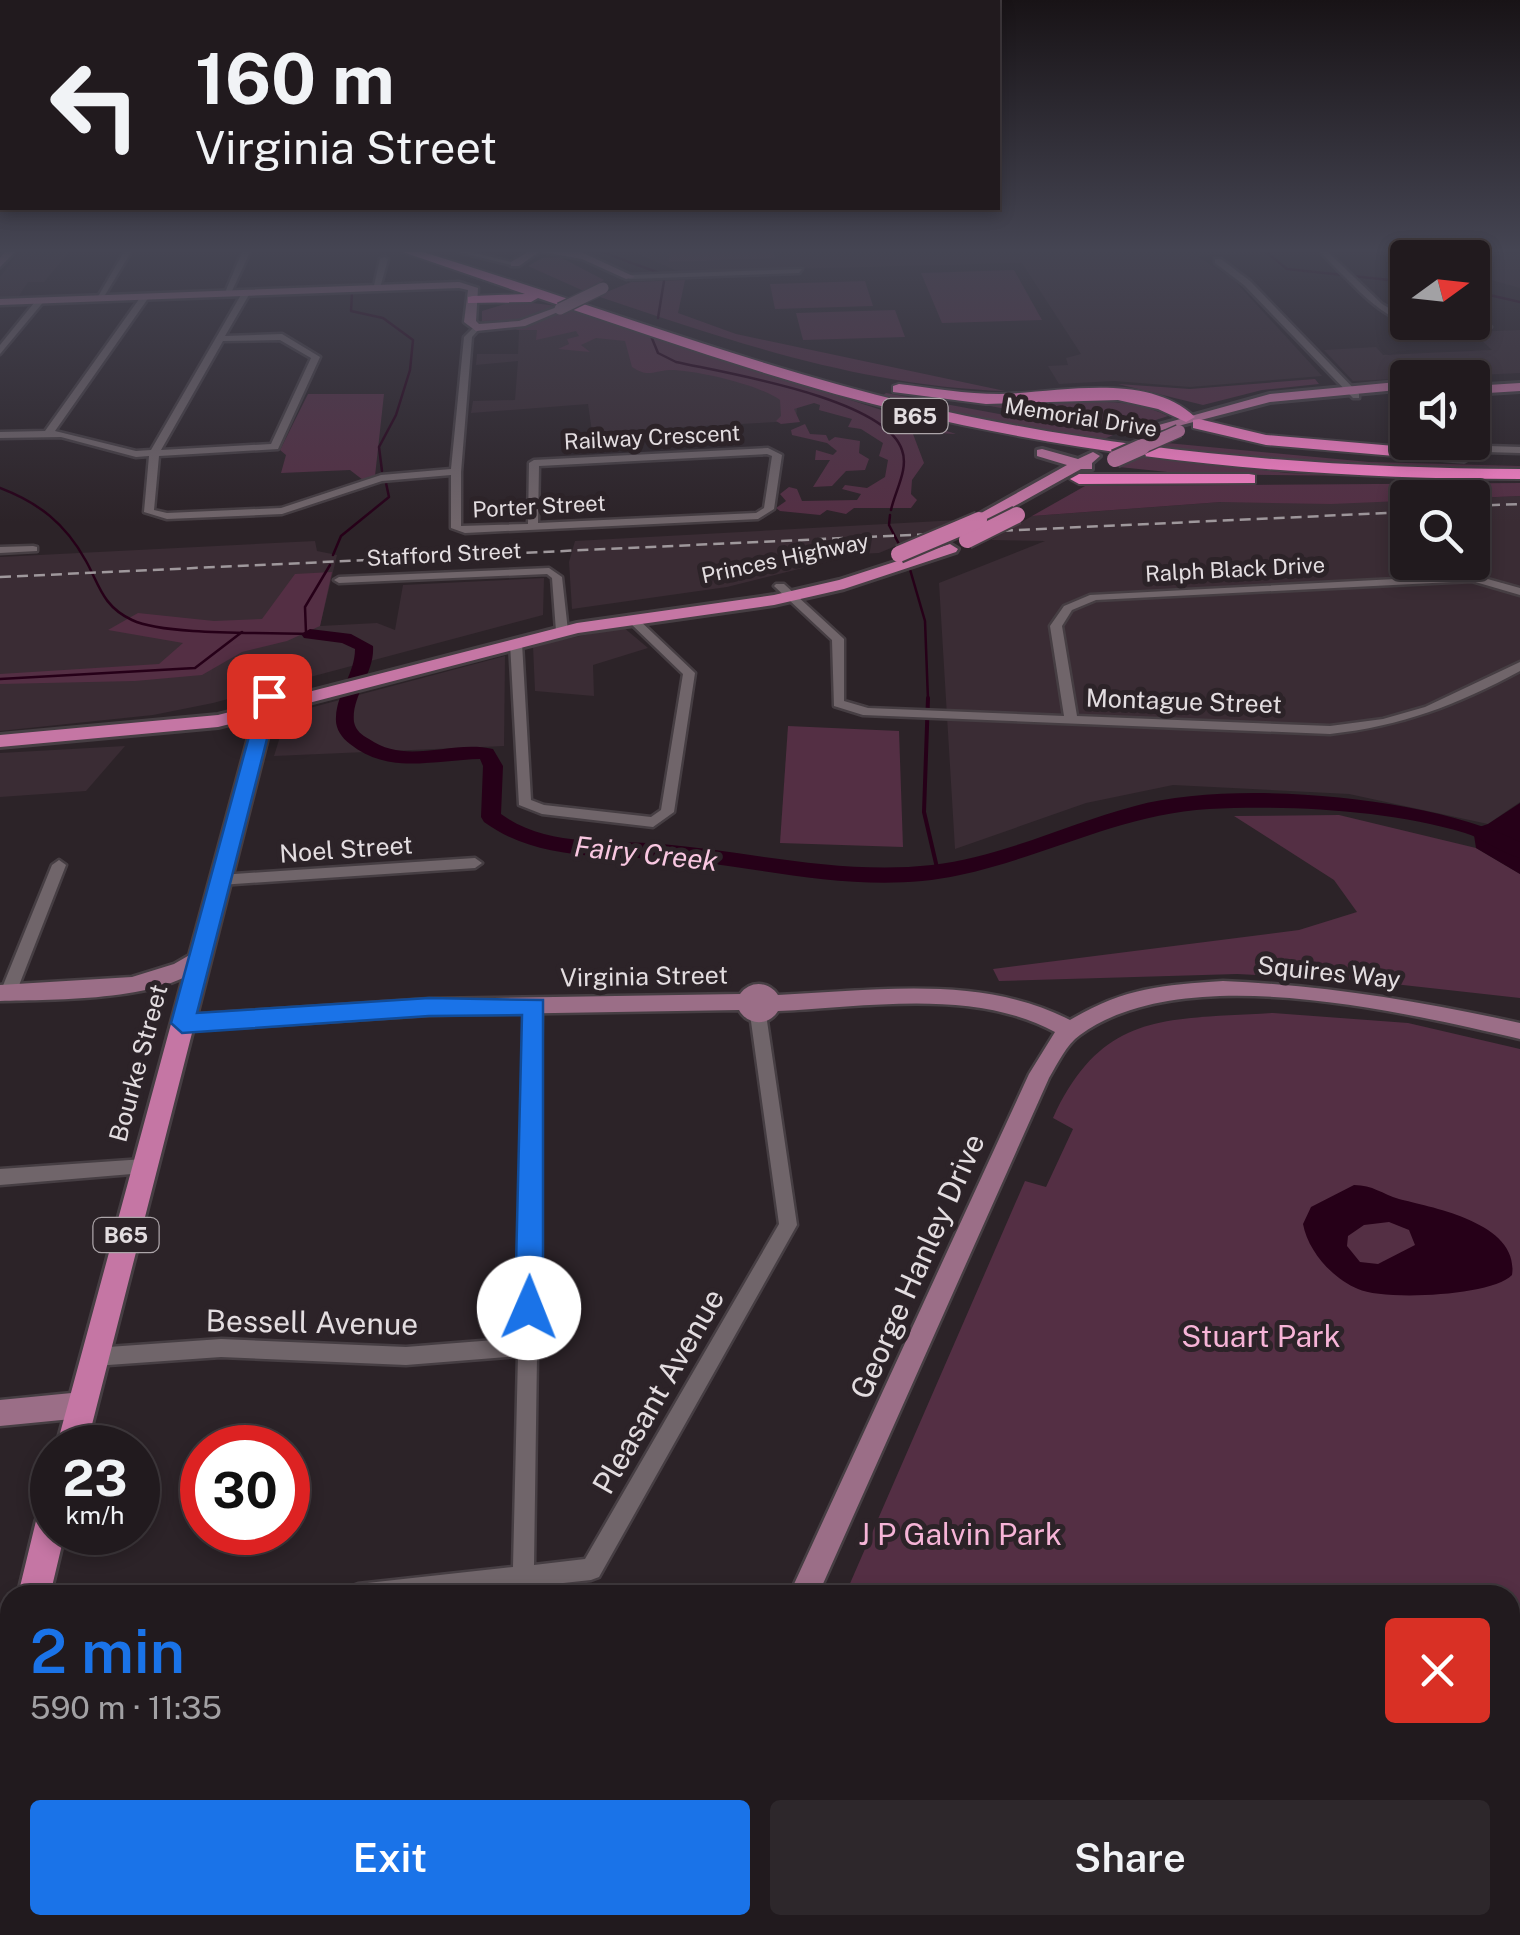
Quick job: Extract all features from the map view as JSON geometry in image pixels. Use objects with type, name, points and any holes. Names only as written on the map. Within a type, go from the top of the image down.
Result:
[{"type":"highway","name":"Memorial Drive","points":[[697,342],[789,374],[953,418],[1130,449],[1334,470],[1520,477]]},
{"type":"highway","name":"Memorial Drive","points":[[709,342],[833,378],[950,404],[1132,435],[1304,454],[1520,461]]},
{"type":"highway","name":"B65","points":[[789,374],[1042,453]]},
{"type":"highway","name":"B65","points":[[833,378],[999,399],[1121,394],[1159,402],[1193,421],[1234,436],[1520,461]]},
{"type":"highway","points":[[1231,416],[1223,425],[1234,436]]},
{"type":"highway","name":"B65","points":[[1093,465],[1176,479],[1520,477]]},
{"type":"main road","points":[[1490,381],[1520,380]]},
{"type":"main road","name":"Princes Highway","points":[[561,626],[632,618],[888,571],[941,552],[1018,514],[1155,428],[1390,387]]},
{"type":"main road","points":[[1490,389],[1520,388]]},
{"type":"main road","name":"Princes Highway","points":[[0,741],[186,727],[267,702],[561,626],[784,592],[900,554],[979,520],[1054,478],[1193,421],[1352,392],[1390,393]]},
{"type":"main road","name":"B65","points":[[1042,453],[1093,465]]},
{"type":"main road","points":[[1042,453],[1057,465],[1054,478]]},
{"type":"main road","name":"Bourke Street","points":[[77,1425],[267,702]]},
{"type":"main road","points":[[4,993],[152,982],[181,971],[200,957]]},
{"type":"main road","points":[[152,982],[190,995]]},
{"type":"main road","name":"Squires Way","points":[[1130,999],[1202,991],[1305,994],[1444,1014],[1520,1031]]},
{"type":"main road","name":"George Hanley Drive","points":[[808,1585],[1040,1074],[1070,1030],[1130,999]]},
{"type":"main road","name":"Virginia Street","points":[[182,1023],[429,1007],[759,1006],[991,1000],[1037,1011],[1070,1030]]},
{"type":"main road","points":[[0,1413],[82,1405]]},
{"type":"main road","points":[[36,1585],[44,1555]]},
{"type":"street","points":[[48,434],[112,342]]},
{"type":"street","points":[[218,342],[154,454],[148,510],[162,516],[282,511],[381,478],[456,472]]},
{"type":"street","points":[[0,435],[48,434],[136,454],[275,447],[316,358],[291,342]]},
{"type":"street","name":"Porter Street","points":[[467,342],[456,472],[456,528],[758,516],[769,509],[774,452]]},
{"type":"street","points":[[1304,342],[1352,392]]},
{"type":"street","points":[[1490,449],[1520,450]]},
{"type":"street","name":"Railway Crescent","points":[[533,526],[534,463],[774,452]]},
{"type":"street","points":[[0,550],[33,549]]},
{"type":"street","name":"Stafford Street","points":[[339,580],[551,572],[557,577],[561,626]]},
{"type":"street","name":"Ralph Black Drive","points":[[1070,719],[1056,626],[1068,608],[1094,596],[1473,578],[1520,592]]},
{"type":"street","name":"Montague Street","points":[[784,592],[838,640],[837,700],[852,710],[1367,727],[1435,711],[1520,666]]},
{"type":"street","points":[[513,638],[524,802],[542,808],[656,822],[667,812],[689,673],[632,618]]},
{"type":"street","name":"Noel Street","points":[[220,880],[476,863]]},
{"type":"street","points":[[4,993],[60,865]]},
{"type":"street","points":[[523,1578],[534,1006]]},
{"type":"street","name":"Pleasant Avenue","points":[[455,1585],[591,1569],[788,1225],[759,1006]]},
{"type":"street","points":[[0,1177],[144,1166]]},
{"type":"street","name":"Bessell Avenue","points":[[94,1356],[228,1348],[406,1356],[528,1346]]},
{"type":"shaded area","points":[[518,342],[653,342],[798,394],[796,421],[592,432],[588,404],[471,413],[473,401],[515,400],[518,361],[476,365],[477,354],[518,354]]},
{"type":"shaded area","points":[[1073,342],[1291,342],[1322,376],[1190,387],[1114,381],[1059,384],[1048,366],[1068,365],[1066,358],[1081,354]]},
{"type":"shaded area","points":[[1484,342],[1520,342],[1520,373],[1490,374],[1490,360],[1390,360],[1390,379],[1353,381],[1324,350],[1376,347],[1383,355],[1492,350]]},
{"type":"shaded area","points":[[1520,496],[1520,802],[1488,824],[1349,794],[1173,785],[1086,803],[955,849],[939,583],[1045,541],[991,540],[1032,516],[1221,502],[1390,501],[1390,580],[1490,580],[1490,497]]},
{"type":"shaded area","points":[[958,520],[879,553],[858,554],[727,587],[572,609],[569,562],[575,541]]},
{"type":"shaded area","points":[[315,541],[317,551],[337,555],[320,626],[377,623],[395,630],[403,585],[544,578],[543,615],[213,703],[153,715],[0,731],[0,557]]},
{"type":"shaded area","points":[[623,627],[648,648],[593,665],[594,696],[535,691],[533,646]]},
{"type":"shaded area","points":[[505,656],[504,746],[274,756],[287,714]]},
{"type":"shaded area","points":[[125,746],[86,791],[0,797],[0,753]]},
{"type":"shaded area","points":[[1520,803],[1520,874],[1476,848],[1473,829]]},
{"type":"shaded area","points":[[1354,1185],[1450,1213],[1488,1230],[1502,1242],[1511,1257],[1512,1275],[1483,1288],[1461,1292],[1390,1295],[1358,1289],[1330,1271],[1310,1244],[1303,1224],[1311,1207]],"holes":[[[1389,1222],[1409,1230],[1415,1245],[1378,1264],[1360,1262],[1347,1246],[1348,1236],[1364,1225]]]},
{"type":"green space","points":[[587,342],[581,345],[590,352],[558,349]]},
{"type":"green space","points":[[625,342],[671,342],[956,434],[921,432],[894,421],[913,434],[924,463],[912,480],[911,494],[917,500],[911,508],[854,508],[846,514],[827,510],[820,515],[780,511],[776,508],[786,501],[780,494],[789,487],[797,489],[802,501],[857,500],[861,494],[842,489],[845,485],[867,488],[885,477],[888,460],[879,456],[883,443],[861,429],[848,427],[852,419],[819,410],[820,405],[814,403],[794,409],[800,422],[781,424],[776,421],[781,416],[780,400],[758,389],[695,373],[651,373],[632,367]]},
{"type":"green space","points":[[739,342],[775,342],[1005,391],[848,371]]},
{"type":"green space","points":[[1315,379],[1319,384],[1262,390],[1203,405],[1118,384],[1190,389]]},
{"type":"green space","points":[[886,393],[1113,435],[1100,441],[881,397]]},
{"type":"green space","points":[[308,394],[384,394],[375,476],[363,480],[350,470],[281,473],[286,455],[280,450]]},
{"type":"green space","points":[[939,397],[1111,402],[1168,416],[1125,430]]},
{"type":"green space","points":[[805,424],[810,434],[826,435],[829,441],[835,437],[860,441],[859,453],[869,459],[865,470],[846,471],[832,486],[813,487],[830,460],[815,460],[816,450],[833,455],[837,451],[827,443],[792,435],[791,430]]},
{"type":"green space","points":[[1167,443],[1369,462],[1520,466],[1520,471],[1325,465],[1152,449]]},
{"type":"green space","points":[[1140,455],[1287,473],[1373,476],[1187,474],[1119,467]]},
{"type":"green space","points":[[1490,483],[1520,483],[1520,496],[1490,497]]},
{"type":"green space","points":[[1390,484],[1390,502],[1221,502],[1032,516],[1085,486]]},
{"type":"green space","points":[[332,572],[320,626],[287,641],[242,652],[202,675],[135,681],[0,684],[0,674],[159,664],[183,643],[108,630],[138,613],[214,621],[262,619],[295,574]]},
{"type":"green space","points":[[788,726],[899,731],[903,847],[780,843]]},
{"type":"green space","points":[[1339,815],[1476,848],[1520,874],[1520,998],[1358,980],[1237,974],[999,981],[993,969],[1299,930],[1357,912],[1334,880],[1234,816]]},
{"type":"green space","name":"Stuart Park","points":[[1273,1013],[1408,1023],[1520,1049],[1520,1585],[849,1585],[1025,1181],[1046,1187],[1073,1129],[1053,1118],[1073,1082],[1094,1057],[1117,1039],[1143,1027],[1202,1017]]},
{"type":"waterway","points":[[382,471],[379,447],[396,415],[410,370],[413,342]]},
{"type":"waterway","points":[[654,342],[658,353],[676,362],[765,381],[836,402],[889,432],[904,457],[891,510]]},
{"type":"waterway","points":[[333,555],[341,536],[389,497],[386,483]]},
{"type":"waterway","name":"Fairy Creek","points":[[0,488],[27,500],[60,525],[108,601],[132,620],[168,629],[242,632]]},
{"type":"waterway","points":[[890,515],[889,525],[901,548]]},
{"type":"waterway","points":[[306,633],[305,607],[330,565]]},
{"type":"waterway","points":[[909,566],[925,621],[928,699]]},
{"type":"waterway","points":[[0,679],[195,668],[242,632]]},
{"type":"waterway","name":"Fairy Creek","points":[[242,632],[310,634]]},
{"type":"waterway","name":"Fairy Creek","points":[[310,634],[345,638],[364,646],[362,669],[345,717],[353,736],[387,756],[486,753],[493,766],[491,817],[508,829],[548,844],[693,854],[831,873],[901,875],[987,861],[1140,811],[1172,805],[1258,802],[1354,808],[1440,820],[1472,828],[1520,851]]},
{"type":"waterway","points":[[928,699],[924,812],[938,872]]},
{"type":"railway","points":[[1490,505],[1520,504]]},
{"type":"railway","points":[[0,577],[1390,513]]},
{"type":"route","points":[[269,696],[182,1023],[429,1007],[534,1006],[529,1308]]},
{"type":"park label","name":"J P Galvin Park","points":[[960,1534]]}]
